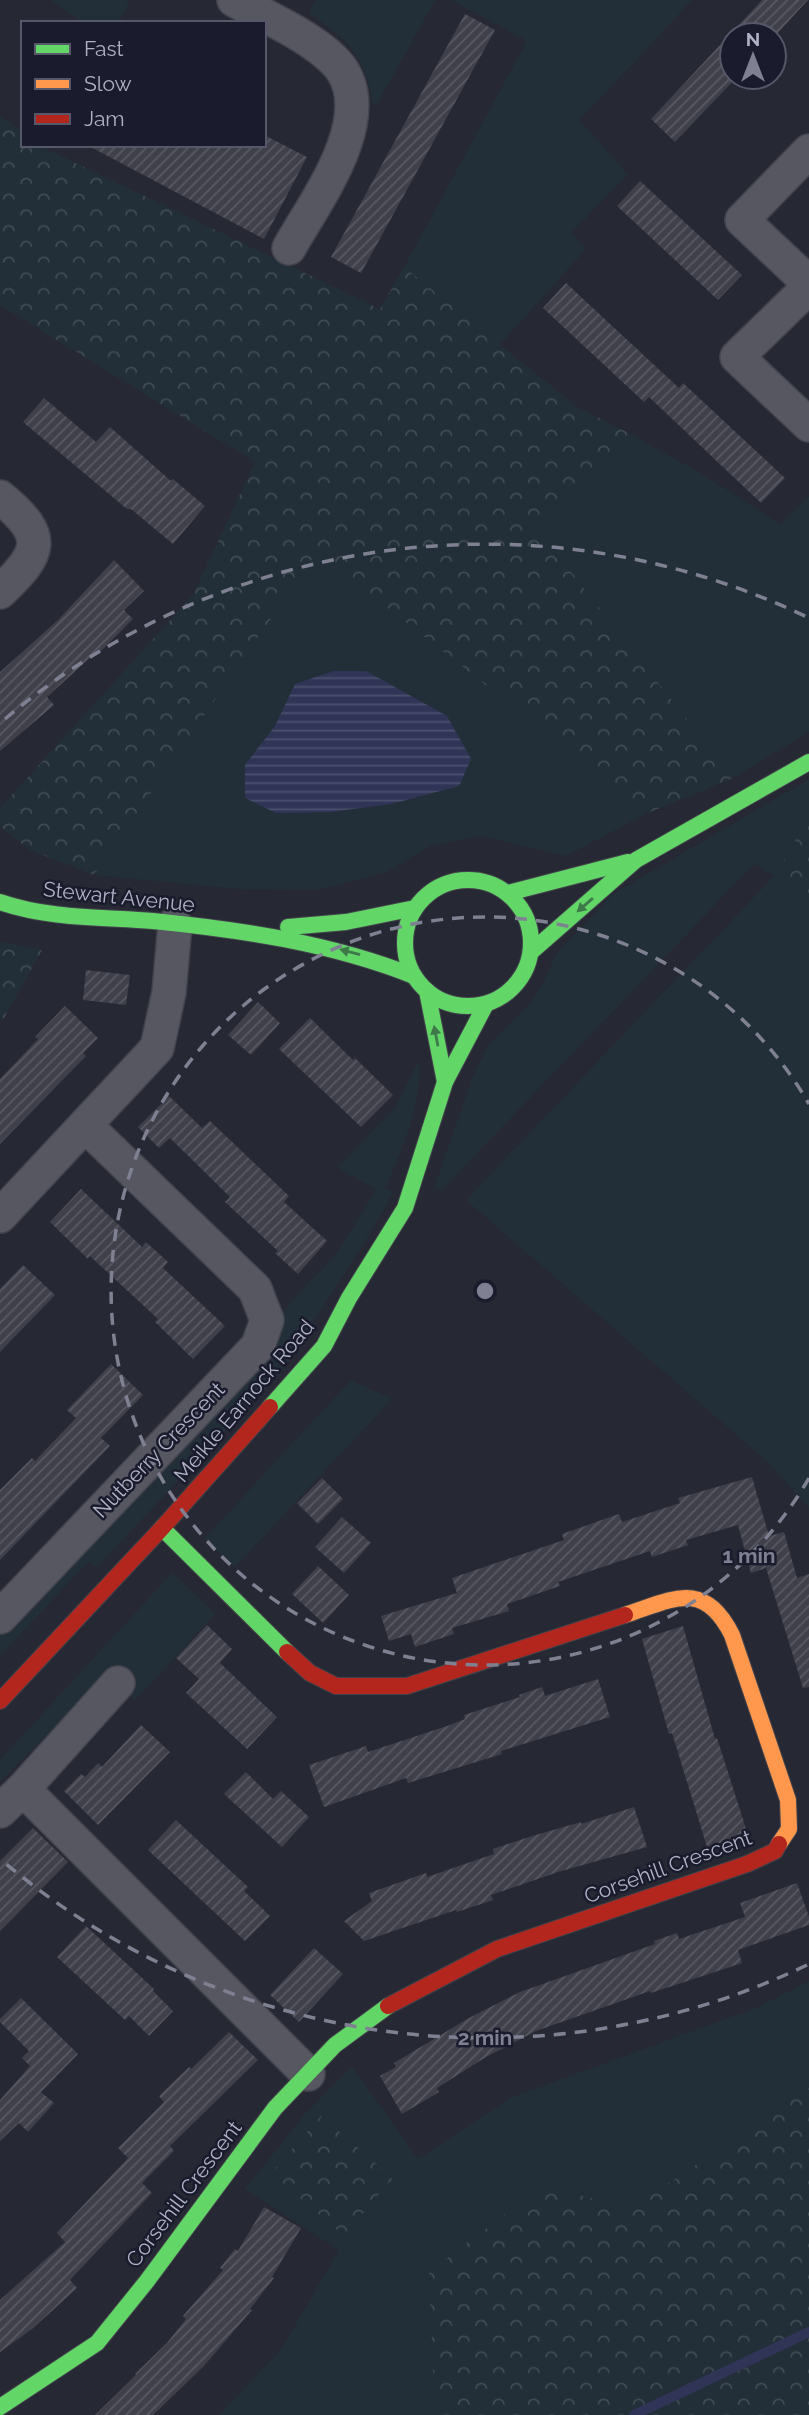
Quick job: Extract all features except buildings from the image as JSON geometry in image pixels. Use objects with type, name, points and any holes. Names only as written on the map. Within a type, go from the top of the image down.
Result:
[{"type":"street","points":[[234,0],[296,33],[324,52],[343,71],[350,93],[353,111],[347,140],[289,248]]},
{"type":"street","points":[[809,151],[742,220],[809,285],[737,357],[809,425]]},
{"type":"street","points":[[0,497],[25,521],[32,533],[34,545],[32,556],[24,569],[0,592]]},
{"type":"street","points":[[531,952],[636,860],[809,762]]},
{"type":"street","points":[[508,893],[636,860]]},
{"type":"street","points":[[458,880],[493,884],[508,893],[523,910],[531,930],[531,952],[523,975],[508,993],[486,1004],[465,1006],[444,1002],[427,991],[414,976],[406,957],[405,932],[415,908],[427,895],[442,885],[458,880]]},
{"type":"street","name":"Stewart Avenue","points":[[0,902],[10,906],[61,913],[234,929],[340,949],[376,959],[414,976]]},
{"type":"street","name":"Stewart Avenue","points":[[234,929],[346,922],[415,908]]},
{"type":"street","points":[[0,1216],[157,1048],[169,992],[175,924]]},
{"type":"street","name":"Meikle Earnock Road","points":[[427,991],[445,1082]]},
{"type":"street","name":"Meikle Earnock Road","points":[[0,1701],[162,1528],[324,1346],[349,1297],[405,1208],[445,1082],[486,1004]]},
{"type":"street","name":"Nutberry Crescent","points":[[0,1617],[258,1346],[267,1320],[255,1289],[86,1126]]},
{"type":"street","name":"Corsehill Crescent","points":[[0,2407],[97,2343],[260,2127],[335,2045],[391,2004],[497,1948],[747,1864],[775,1851],[789,1829],[788,1800],[732,1636],[722,1613],[710,1602],[692,1598],[673,1599],[407,1686],[336,1686],[310,1674],[162,1528]]},
{"type":"street","points":[[118,1683],[11,1800],[308,2074]]},
{"type":"green space","points":[[51,0],[130,0],[120,21],[80,21]]},
{"type":"green space","points":[[316,0],[435,0],[377,104],[373,103],[365,72],[352,50],[344,40],[309,14]]},
{"type":"green space","points":[[451,0],[692,0],[580,120],[628,175],[571,233],[586,249],[500,345],[404,267],[527,41]]},
{"type":"green space","points":[[0,116],[21,132],[21,147],[42,147],[380,309],[404,267],[577,407],[629,433],[539,531],[733,778],[648,813],[317,552],[94,875],[28,849],[0,826],[0,808],[193,595],[255,462],[0,305]]},
{"type":"green space","points":[[629,433],[704,475],[780,524],[809,496],[809,732],[733,778],[539,531]]},
{"type":"green space","points":[[317,551],[648,813],[566,856],[480,836],[430,846],[387,872],[319,890],[238,889],[94,875]]},
{"type":"green space","points":[[809,779],[809,816],[775,876],[809,911],[809,1508],[770,1464],[466,1200],[774,876],[754,864],[442,1190],[434,1188],[472,1079],[487,1047],[530,1004],[556,954],[613,894]]},
{"type":"green space","points":[[809,816],[809,911],[775,876]]},
{"type":"green space","points":[[0,942],[42,950],[4,1018],[0,1020]]},
{"type":"green space","points":[[419,1060],[418,1094],[414,1110],[386,1188],[393,1192],[376,1224],[283,1370],[97,1567],[89,1561],[0,1656],[0,1632],[282,1333],[280,1314],[336,1254],[377,1189],[337,1168],[395,1108]]},
{"type":"green space","points":[[351,1380],[392,1399],[235,1567],[204,1539]]},
{"type":"green space","points":[[172,1573],[215,1614],[135,1700],[123,1692],[132,1679],[118,1665],[0,1782],[0,1760]]},
{"type":"green space","points":[[809,1981],[809,2088],[631,2210],[543,2185],[429,2272],[435,2415],[219,2415],[280,2351],[339,2250],[245,2189],[303,2116],[352,2066],[418,2159],[510,2098],[758,2007]]},
{"type":"green space","points":[[809,2088],[809,2415],[435,2415],[429,2272],[543,2185],[631,2209]]},
{"type":"green space","points":[[321,2116],[393,2178],[344,2236],[271,2173]]},
{"type":"water","points":[[334,671],[366,671],[447,716],[471,759],[459,786],[391,804],[330,812],[276,813],[245,798],[245,765],[275,726],[295,684]]},
{"type":"waterway","points":[[634,2415],[809,2332]]},
{"type":"traffic: fast","points":[[531,952],[636,860],[809,762]]},
{"type":"traffic: fast","points":[[508,893],[628,862]]},
{"type":"traffic: fast","points":[[468,880],[492,885],[513,898],[526,919],[531,943],[526,967],[513,988],[492,1001],[468,1006],[444,1001],[423,988],[410,967],[405,943],[410,919],[423,898],[444,885],[468,880]]},
{"type":"traffic: fast","points":[[0,902],[37,912],[153,921],[286,939],[350,955],[414,976]]},
{"type":"traffic: fast","points":[[288,927],[346,922],[415,908]]},
{"type":"traffic: fast","points":[[427,991],[445,1082]]},
{"type":"traffic: fast","points":[[270,1407],[324,1346],[349,1298],[405,1208],[445,1082],[486,1004]]},
{"type":"traffic: fast","points":[[162,1528],[287,1652]]},
{"type":"traffic: fast","points":[[0,2407],[97,2343],[147,2281],[275,2108],[335,2045],[388,2006]]},
{"type":"traffic: slow","points":[[625,1615],[686,1598],[710,1606],[721,1617],[732,1635],[788,1800],[789,1829],[779,1844]]},
{"type":"traffic: jam","points":[[0,1701],[162,1528],[270,1407]]},
{"type":"traffic: jam","points":[[287,1652],[310,1673],[336,1686],[407,1686],[625,1615]]},
{"type":"traffic: jam","points":[[388,2006],[497,1949],[747,1864],[775,1851],[779,1844]]}]
